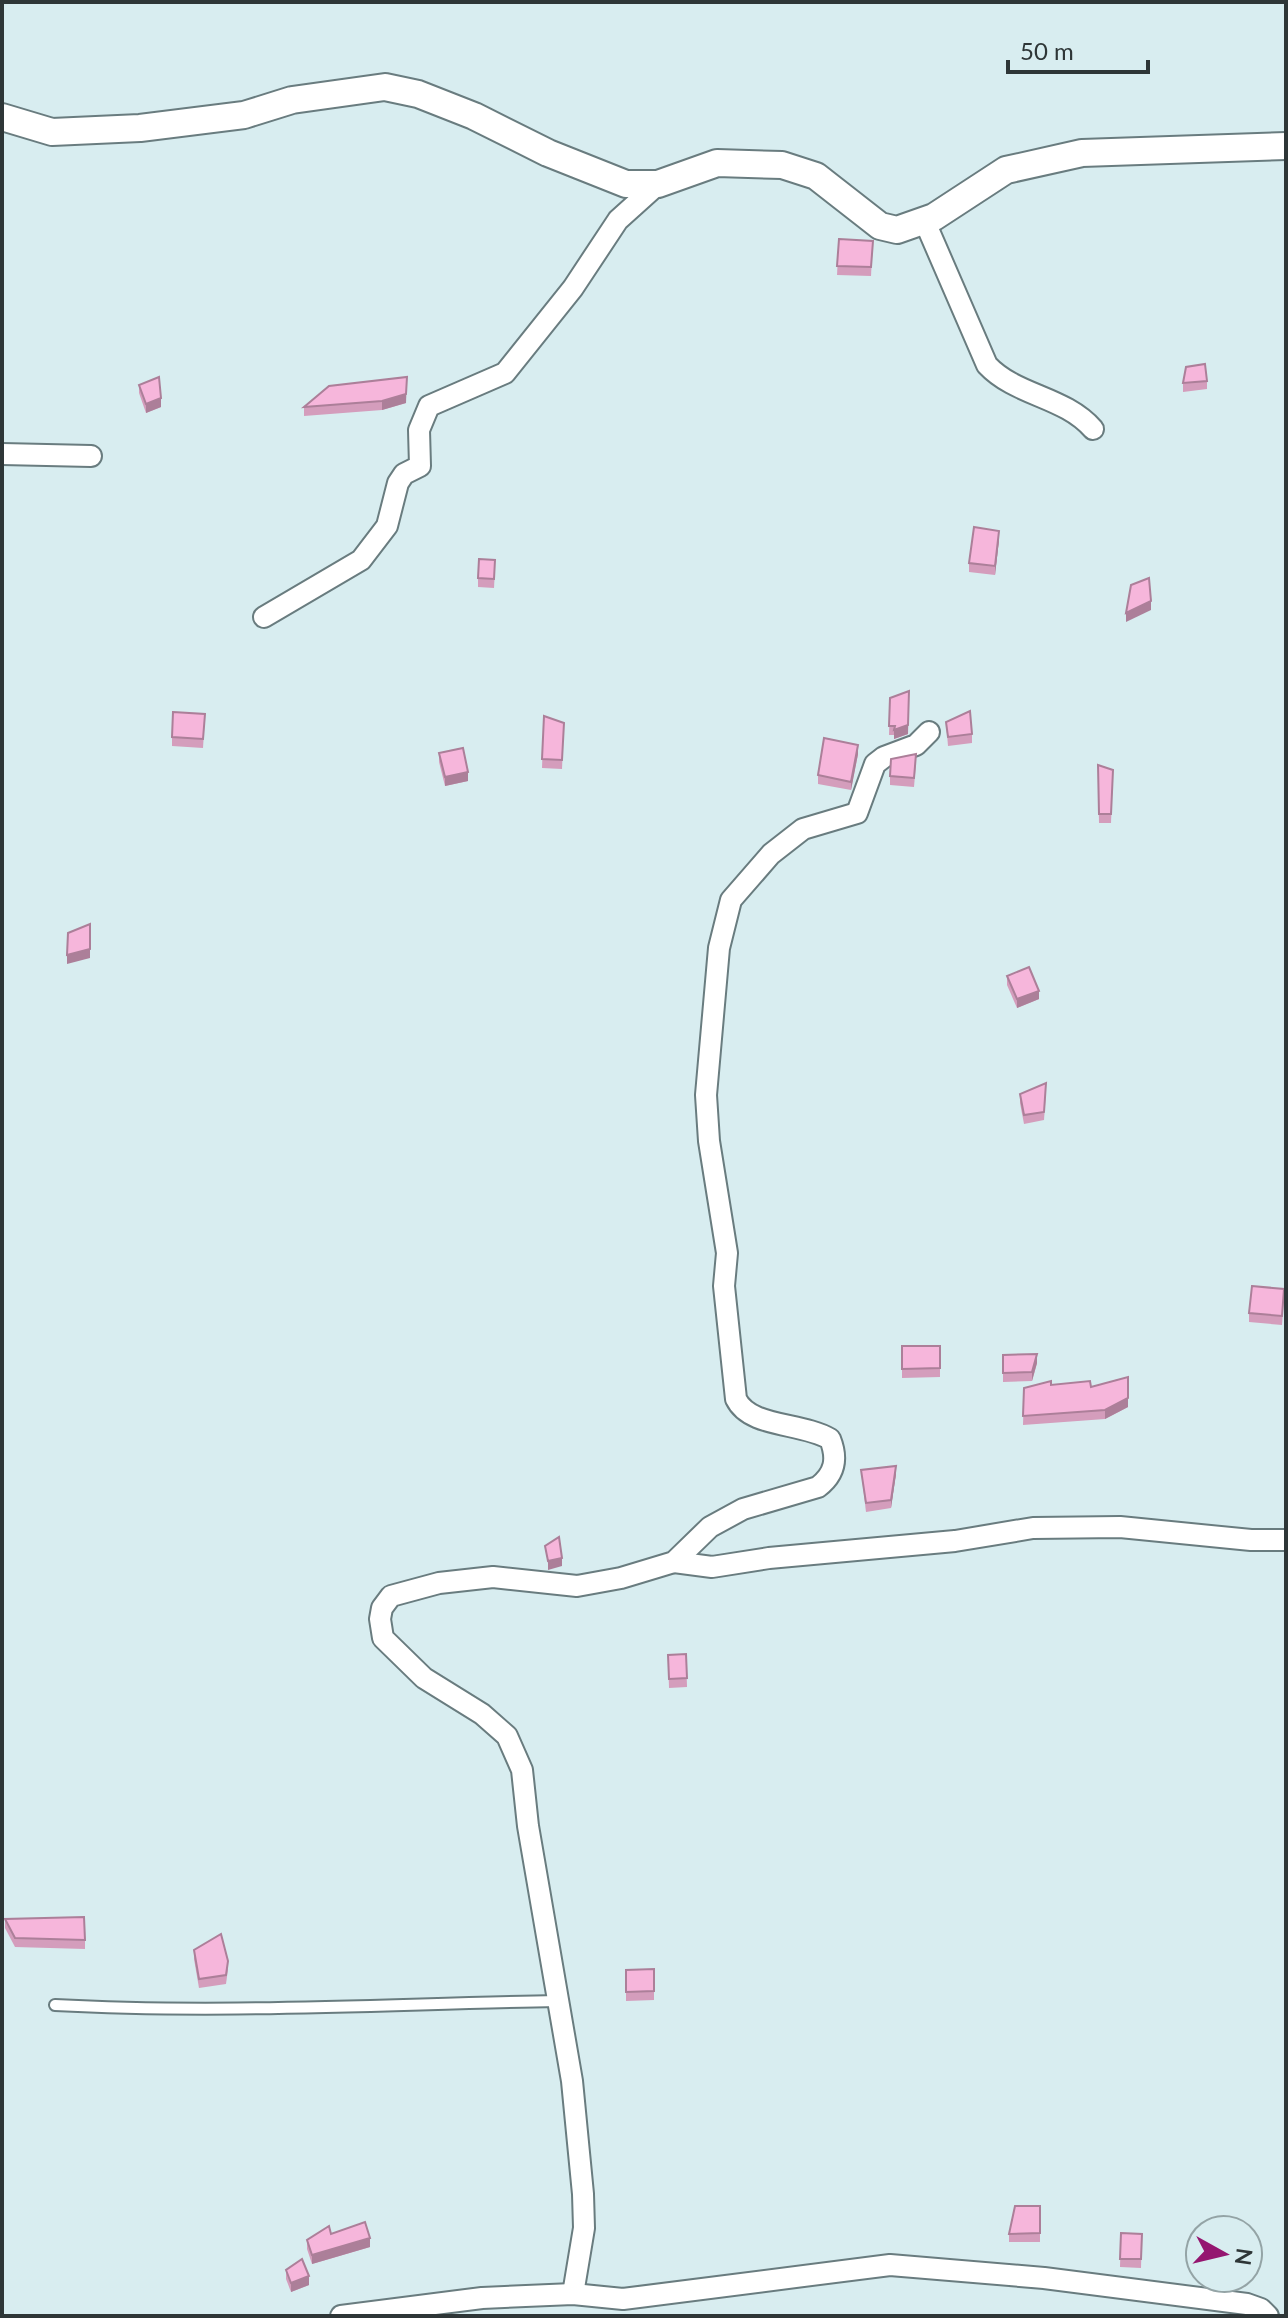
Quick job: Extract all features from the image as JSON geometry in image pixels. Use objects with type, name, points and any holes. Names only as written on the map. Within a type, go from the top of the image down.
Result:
[{"type":"street","points":[[2,117],[52,132],[140,128],[244,115],[292,100],[385,87],[418,94],[474,116],[626,184],[658,184],[717,163],[782,165],[816,176],[880,226],[897,230],[925,222],[1006,170],[1082,153],[1286,146]]},
{"type":"street","points":[[264,617],[361,560],[387,526],[398,483],[404,474],[420,466],[420,421],[429,406],[505,373],[573,288],[618,220],[658,184]]},
{"type":"street","points":[[925,222],[987,365],[999,378],[1080,415],[1093,429]]},
{"type":"street","points":[[2,454],[91,456]]},
{"type":"street","points":[[674,1562],[710,1527],[743,1509],[818,1487],[834,1469],[830,1439],[805,1427],[753,1418],[742,1412],[736,1399],[724,1286],[727,1253],[709,1141],[706,1095],[710,1028],[725,920],[740,888],[771,854],[803,829],[857,813],[875,764],[884,757],[916,745],[929,732]]},
{"type":"street","points":[[573,2294],[584,2228],[583,2194],[572,2081],[528,1826],[522,1770],[499,1728],[424,1678],[383,1638],[382,1608],[391,1596],[439,1583],[493,1577],[577,1586],[621,1578],[674,1562],[712,1567],[769,1558],[955,1541],[1033,1528],[1120,1527],[1251,1540],[1286,1540]]},
{"type":"street","points":[[341,2316],[482,2298],[573,2294],[623,2299],[890,2265],[1044,2278],[1247,2304],[1261,2309],[1268,2316]]},
{"type":"lane","points":[[55,2005],[291,2011],[402,2004],[557,2001]]},
{"type":"building","points":[[839,239],[873,241],[871,267],[837,266]]},
{"type":"building","points":[[1205,364],[1207,381],[1183,383],[1186,367]]},
{"type":"building","points":[[159,377],[161,398],[146,404],[139,385]]},
{"type":"building","points":[[407,377],[406,394],[382,401],[304,407],[329,386]]},
{"type":"building","points":[[974,527],[999,531],[995,566],[969,563]]},
{"type":"building","points":[[479,559],[495,560],[494,579],[478,578]]},
{"type":"building","points":[[1149,578],[1151,601],[1126,613],[1131,585]]},
{"type":"building","points":[[909,691],[908,725],[894,730],[895,726],[889,726],[890,698]]},
{"type":"building","points":[[970,711],[972,734],[948,737],[946,722]]},
{"type":"building","points":[[173,712],[205,714],[203,739],[172,737]]},
{"type":"building","points":[[544,716],[564,723],[562,760],[542,759]]},
{"type":"building","points":[[824,738],[858,745],[851,782],[818,775]]},
{"type":"building","points":[[463,748],[468,772],[445,777],[439,753]]},
{"type":"building","points":[[916,754],[914,778],[890,776],[891,759]]},
{"type":"building","points":[[1098,765],[1113,770],[1111,814],[1099,814]]},
{"type":"building","points":[[90,924],[90,949],[67,955],[68,933]]},
{"type":"building","points":[[1029,967],[1039,991],[1017,999],[1007,976]]},
{"type":"building","points":[[1046,1083],[1044,1112],[1024,1115],[1020,1094]]},
{"type":"building","points":[[1252,1286],[1284,1289],[1282,1316],[1249,1313]]},
{"type":"building","points":[[902,1346],[940,1346],[940,1368],[902,1369]]},
{"type":"building","points":[[1037,1354],[1032,1372],[1003,1373],[1003,1355]]},
{"type":"building","points":[[1128,1377],[1128,1398],[1105,1410],[1023,1416],[1024,1388],[1051,1381],[1051,1385],[1090,1381],[1091,1387]]},
{"type":"building","points":[[896,1466],[891,1500],[866,1503],[861,1470]]},
{"type":"building","points":[[559,1537],[562,1558],[548,1561],[545,1546]]},
{"type":"building","points":[[686,1654],[687,1678],[669,1679],[668,1655]]},
{"type":"building","points":[[84,1917],[85,1940],[15,1938],[5,1919]]},
{"type":"building","points":[[221,1934],[228,1961],[226,1975],[199,1979],[194,1950]]},
{"type":"building","points":[[654,1969],[654,1991],[626,1992],[626,1970]]},
{"type":"building","points":[[1015,2206],[1040,2206],[1040,2233],[1009,2234]]},
{"type":"building","points":[[365,2222],[370,2238],[312,2255],[307,2240],[329,2226],[331,2234]]},
{"type":"building","points":[[1121,2233],[1142,2234],[1141,2259],[1120,2259]]},
{"type":"building","points":[[302,2259],[309,2276],[291,2283],[286,2270]]}]
